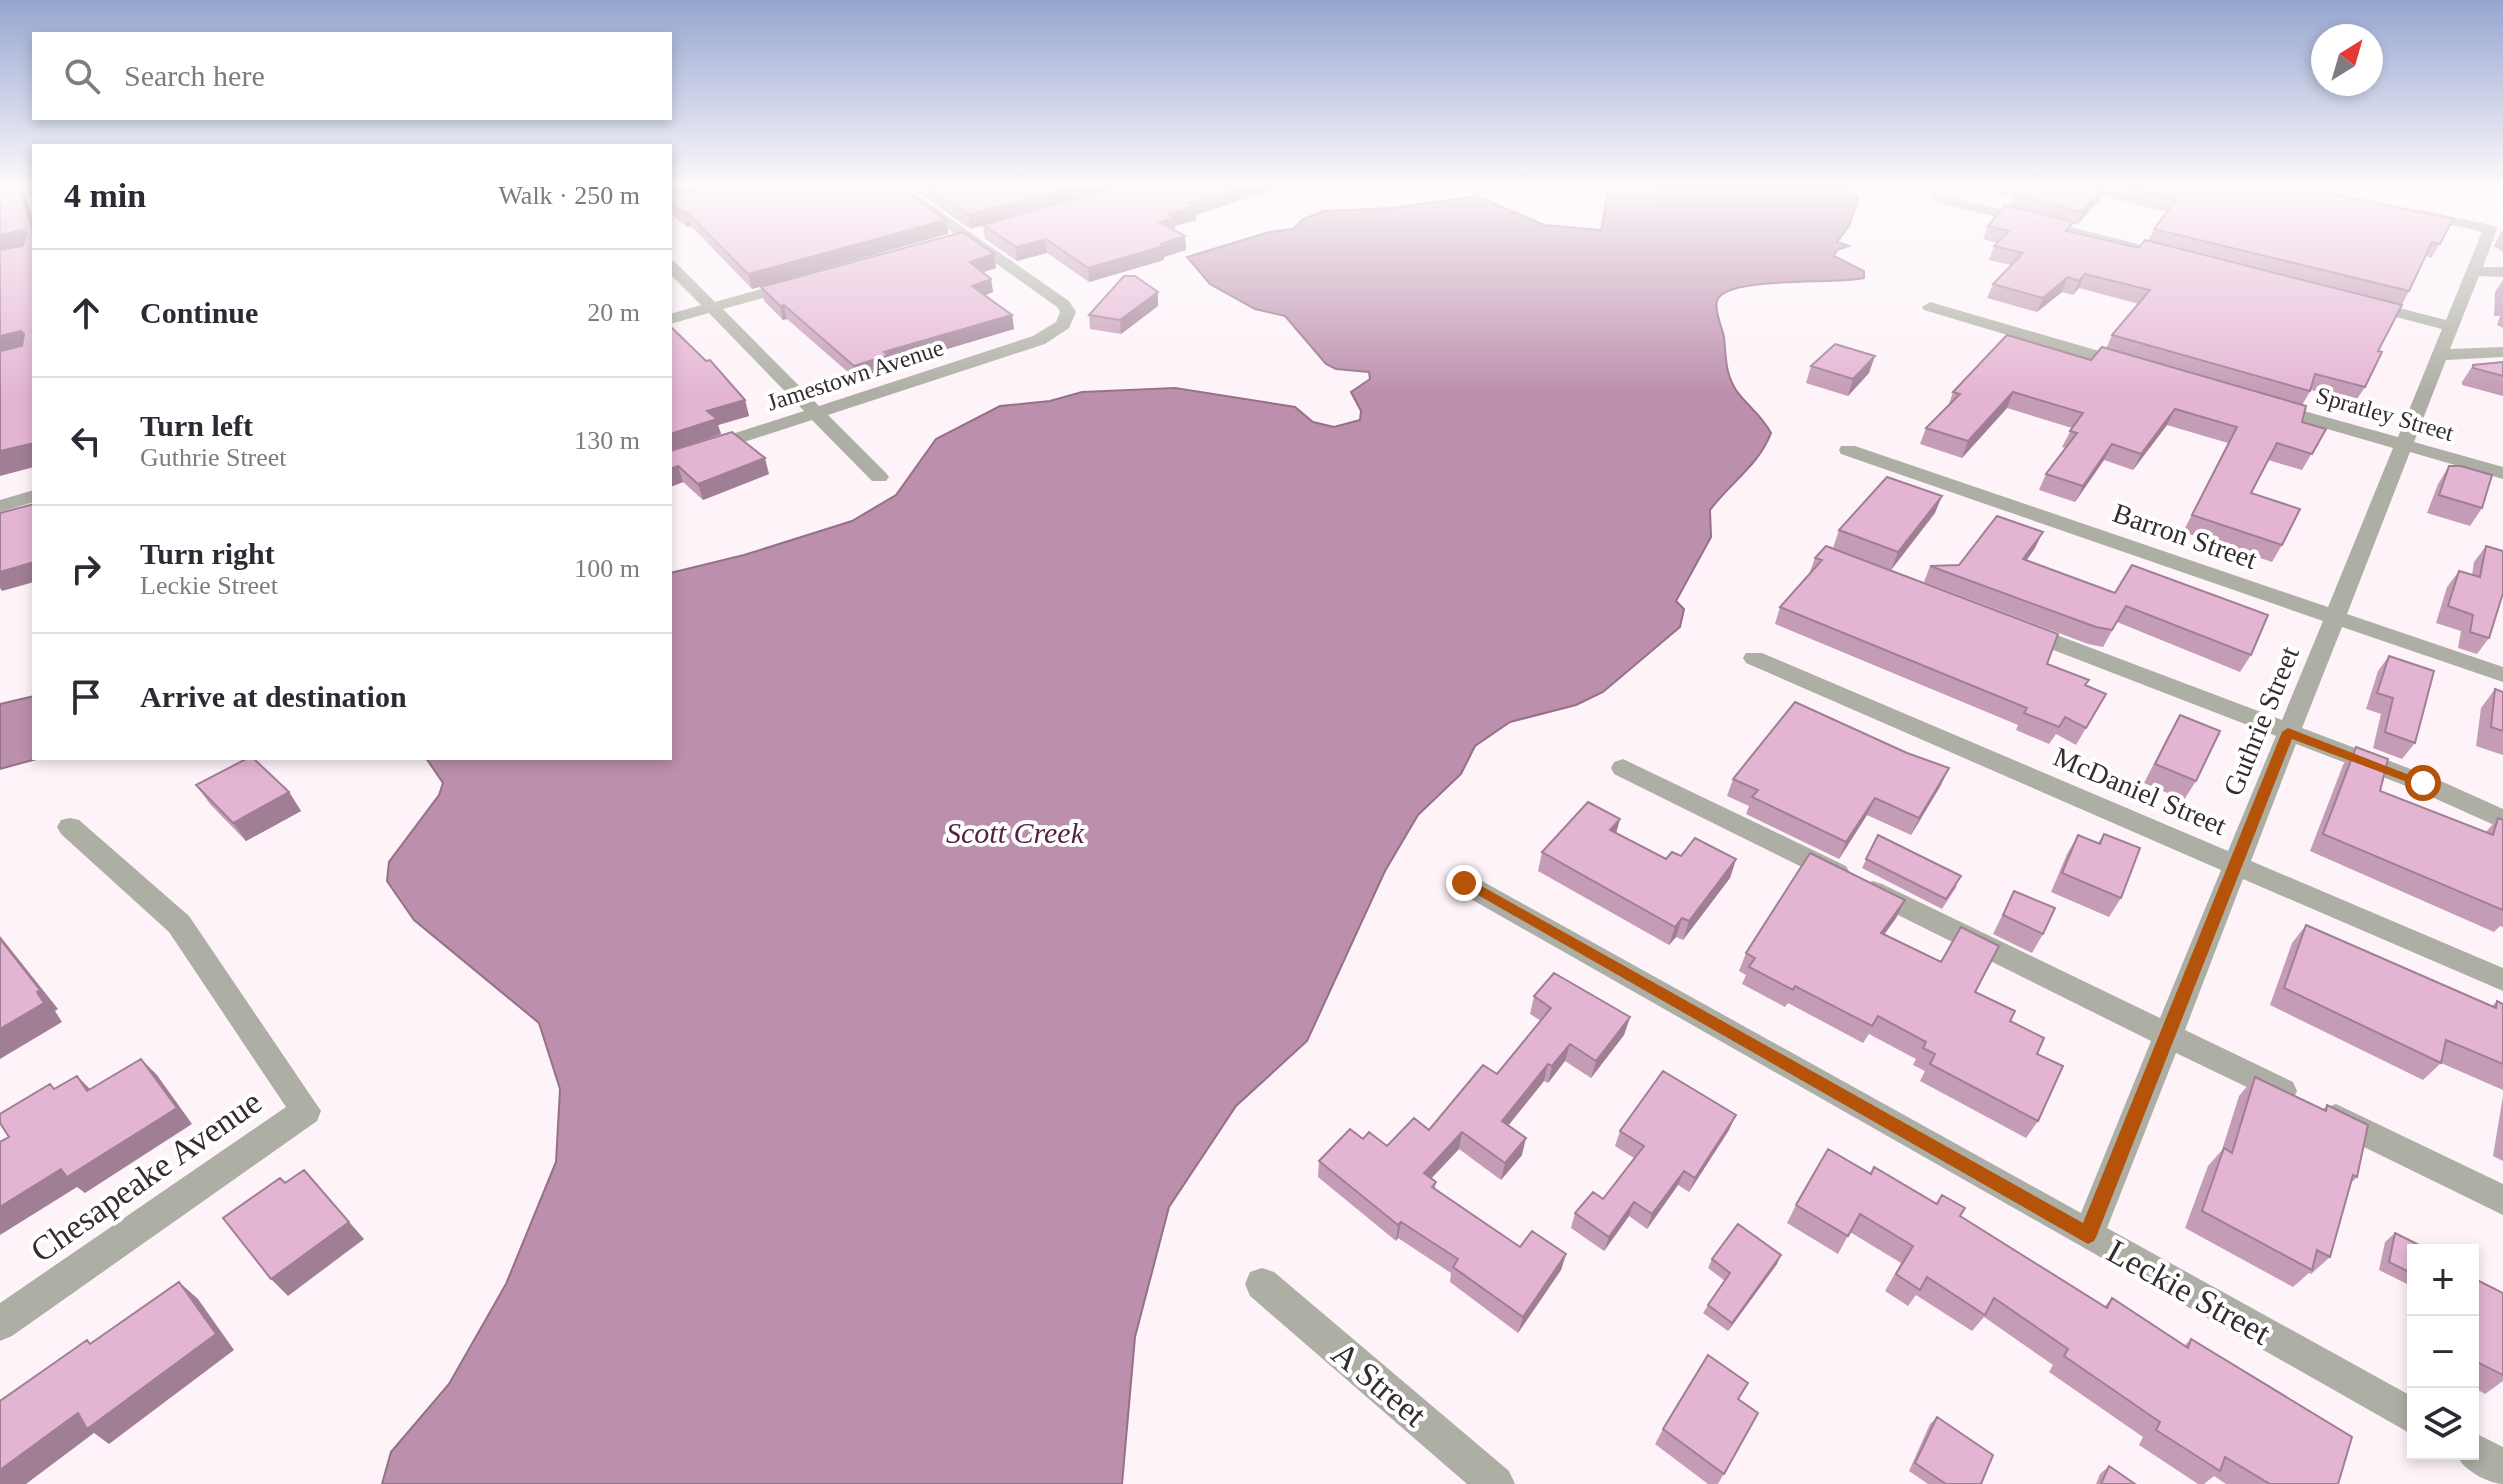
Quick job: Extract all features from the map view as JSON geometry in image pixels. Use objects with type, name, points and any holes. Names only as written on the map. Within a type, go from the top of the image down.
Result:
[{"type":"street","name":"Jamestown Avenue","points":[[672,459],[1053,333],[1066,320],[1068,312],[1063,304],[995,256]]},
{"type":"street","points":[[2173,256],[2180,258]]},
{"type":"street","name":"Guthrie Street","points":[[2088,1235],[2479,256]]},
{"type":"street","points":[[672,267],[879,477]]},
{"type":"street","points":[[2473,271],[2503,272]]},
{"type":"street","points":[[672,318],[802,283]]},
{"type":"street","points":[[2345,299],[2451,326]]},
{"type":"street","points":[[1930,307],[2144,370]]},
{"type":"street","points":[[2439,355],[2503,352]]},
{"type":"street","name":"Spratley Street","points":[[2251,401],[2503,473]]},
{"type":"street","name":"Barron Street","points":[[1848,450],[2503,675]]},
{"type":"street","points":[[0,506],[32,497]]},
{"type":"street","points":[[2009,625],[2423,783],[2503,820]]},
{"type":"street","name":"McDaniel Street","points":[[1754,658],[2503,980]]},
{"type":"street","points":[[1623,768],[2503,1200]]},
{"type":"street","name":"Chesapeake Avenue","points":[[0,1324],[306,1111],[179,924],[70,827]]},
{"type":"street","name":"Leckie Street","points":[[1464,883],[2407,1414]]},
{"type":"street","name":"A Street","points":[[1262,1284],[1496,1484]]},
{"type":"street","points":[[2479,1454],[2503,1468]]},
{"type":"water","name":"Scott Creek","points":[[1835,256],[1864,271],[1864,278],[1740,287],[1725,293],[1717,301],[1730,377],[1736,390],[1771,433],[1752,464],[1710,510],[1711,537],[1676,601],[1684,609],[1680,627],[1603,692],[1576,705],[1510,722],[1475,746],[1461,774],[1418,815],[1385,871],[1307,1041],[1236,1106],[1169,1207],[1135,1337],[1122,1484],[382,1484],[391,1452],[449,1384],[506,1284],[556,1162],[560,1089],[539,1023],[414,920],[387,881],[389,862],[439,795],[443,783],[427,760],[672,760],[672,573],[744,555],[852,521],[896,495],[936,439],[1000,406],[1050,401],[1082,392],[1175,388],[1295,407],[1313,422],[1334,427],[1360,420],[1361,411],[1351,392],[1370,379],[1369,372],[1336,369],[1326,364],[1285,316],[1255,309],[1210,284],[1187,257]]},
{"type":"water","points":[[32,696],[33,760],[0,769],[0,704]]},
{"type":"building","points":[[0,256],[32,256],[32,443],[0,451],[0,351],[22,346],[24,334],[21,331],[0,336]]},
{"type":"building","points":[[731,256],[813,256],[748,274]]},
{"type":"building","points":[[874,256],[987,256],[970,262],[991,279],[972,286],[1012,315],[884,352],[888,355],[854,366],[761,287]]},
{"type":"building","points":[[1071,256],[1129,256],[1088,268]]},
{"type":"building","points":[[2020,256],[2209,256],[2402,305],[2378,351],[2382,352],[2365,387],[2315,374],[2310,391],[2112,335],[2150,290],[2085,274],[2079,281],[2068,277],[2043,298],[1993,284]]},
{"type":"building","points":[[2266,256],[2425,256],[2409,291]]},
{"type":"building","points":[[1124,276],[1135,276],[1158,292],[1120,320],[1089,315]]},
{"type":"building","points":[[672,328],[706,361],[710,360],[745,400],[707,411],[717,419],[672,433]]},
{"type":"building","points":[[2007,335],[2091,360],[2102,347],[2306,406],[2302,422],[2326,429],[2312,454],[2277,443],[2251,493],[2300,509],[2282,545],[2192,515],[2237,427],[2175,409],[2141,454],[2112,444],[2083,486],[2046,474],[2077,433],[2070,431],[2083,413],[2013,392],[1968,441],[1926,428],[1960,394],[1953,392]]},
{"type":"building","points":[[1835,344],[1875,356],[1853,379],[1811,366]]},
{"type":"building","points":[[2503,362],[2503,376],[2473,368],[2473,365]]},
{"type":"building","points":[[732,432],[765,458],[698,484],[678,466],[672,468],[672,450]]},
{"type":"building","points":[[2449,466],[2461,466],[2492,475],[2482,508],[2439,495]]},
{"type":"building","points":[[1887,477],[1942,496],[1898,552],[1839,530]]},
{"type":"building","points":[[32,505],[32,563],[0,572],[0,513]]},
{"type":"building","points":[[1997,516],[2043,532],[2023,559],[2115,593],[2132,565],[2268,615],[2251,655],[2126,606],[2112,630],[2096,627],[1930,566],[1959,565]]},
{"type":"building","points":[[1826,546],[2058,634],[2047,664],[2089,680],[2085,685],[2106,694],[2086,728],[2065,717],[2059,727],[2024,713],[2027,708],[1780,607],[1822,560],[1815,558]]},
{"type":"building","points":[[2486,546],[2503,551],[2503,593],[2489,638],[2470,632],[2473,615],[2448,606],[2459,571],[2480,577]]},
{"type":"building","points":[[2389,656],[2434,671],[2415,743],[2385,732],[2393,698],[2377,693]]},
{"type":"building","points":[[2495,689],[2503,692],[2503,731],[2491,727]]},
{"type":"building","points":[[1795,702],[1907,753],[1949,768],[1919,818],[1875,798],[1846,842],[1752,797],[1758,790],[1733,779]]},
{"type":"building","points":[[2180,715],[2220,731],[2196,781],[2155,764]]},
{"type":"building","points":[[2356,747],[2388,759],[2380,791],[2493,835],[2498,818],[2503,820],[2503,910],[2323,834]]},
{"type":"building","points":[[244,760],[255,760],[289,792],[233,823],[196,785]]},
{"type":"building","points":[[1588,802],[1620,819],[1610,830],[1666,859],[1672,852],[1681,856],[1695,838],[1736,859],[1689,921],[1682,918],[1675,927],[1542,852]]},
{"type":"building","points":[[2104,834],[2140,848],[2121,898],[2062,873],[2078,835],[2100,844]]},
{"type":"building","points":[[1878,835],[1961,876],[1946,899],[1866,859]]},
{"type":"building","points":[[1810,853],[1905,900],[1881,933],[1941,962],[1961,927],[1999,946],[1975,992],[2015,1011],[2010,1021],[2044,1038],[2037,1054],[2063,1066],[2038,1121],[1930,1064],[1935,1054],[1923,1048],[1926,1042],[1878,1016],[1872,1026],[1795,986],[1793,990],[1749,967],[1755,958],[1746,953]]},
{"type":"building","points":[[2014,891],[2055,908],[2043,934],[2003,915]]},
{"type":"building","points":[[2306,925],[2496,1008],[2497,1001],[2503,1004],[2503,1064],[2446,1040],[2441,1063],[2284,988]]},
{"type":"building","points":[[0,939],[40,990],[37,992],[44,1003],[0,1029]]},
{"type":"building","points":[[1554,973],[1630,1017],[1596,1061],[1570,1044],[1552,1066],[1548,1064],[1502,1121],[1526,1138],[1505,1163],[1462,1132],[1424,1173],[1436,1182],[1432,1187],[1520,1247],[1532,1231],[1566,1254],[1523,1317],[1453,1267],[1458,1259],[1401,1222],[1398,1225],[1319,1161],[1350,1129],[1363,1139],[1369,1132],[1387,1146],[1414,1118],[1429,1130],[1483,1065],[1497,1074],[1551,1008],[1534,996]]},
{"type":"building","points":[[141,1059],[177,1108],[67,1177],[61,1169],[0,1207],[0,1142],[9,1137],[0,1123],[0,1114],[50,1084],[54,1089],[77,1076],[87,1091]]},
{"type":"building","points":[[1663,1071],[1736,1115],[1695,1178],[1684,1171],[1652,1214],[1634,1202],[1609,1237],[1575,1213],[1593,1192],[1603,1199],[1644,1146],[1620,1131]]},
{"type":"building","points":[[2255,1077],[2326,1111],[2327,1105],[2368,1125],[2357,1177],[2353,1175],[2330,1257],[2317,1250],[2312,1270],[2202,1211],[2224,1148],[2232,1153]]},
{"type":"building","points":[[1828,1149],[1871,1174],[1874,1167],[1937,1204],[1942,1195],[1965,1208],[1960,1216],[2107,1308],[2112,1298],[2188,1348],[2191,1339],[2352,1437],[2338,1484],[2270,1484],[2225,1457],[2220,1471],[2156,1430],[2160,1422],[2064,1356],[2068,1349],[1994,1298],[1985,1315],[1927,1277],[1920,1290],[1896,1274],[1913,1246],[1860,1214],[1848,1236],[1796,1205]]},
{"type":"building","points":[[304,1170],[349,1222],[271,1279],[223,1218],[280,1178],[285,1183]]},
{"type":"building","points":[[1738,1224],[1781,1255],[1732,1323],[1708,1305],[1730,1273],[1712,1259]]},
{"type":"building","points":[[2395,1233],[2417,1244],[2407,1244],[2407,1271],[2389,1262]]},
{"type":"building","points":[[2479,1281],[2503,1293],[2503,1375],[2479,1363]]},
{"type":"building","points":[[179,1282],[216,1334],[87,1429],[78,1413],[0,1470],[0,1401],[87,1340],[90,1344]]},
{"type":"building","points":[[1708,1355],[1748,1383],[1738,1399],[1758,1413],[1724,1474],[1663,1429]]},
{"type":"building","points":[[1937,1417],[1993,1455],[1981,1484],[1946,1484],[1915,1463]]},
{"type":"building","points":[[2109,1466],[2135,1484],[2101,1484]]},
{"type":"route","points":[[1464,883],[2088,1235],[2288,732],[2423,783]]}]
